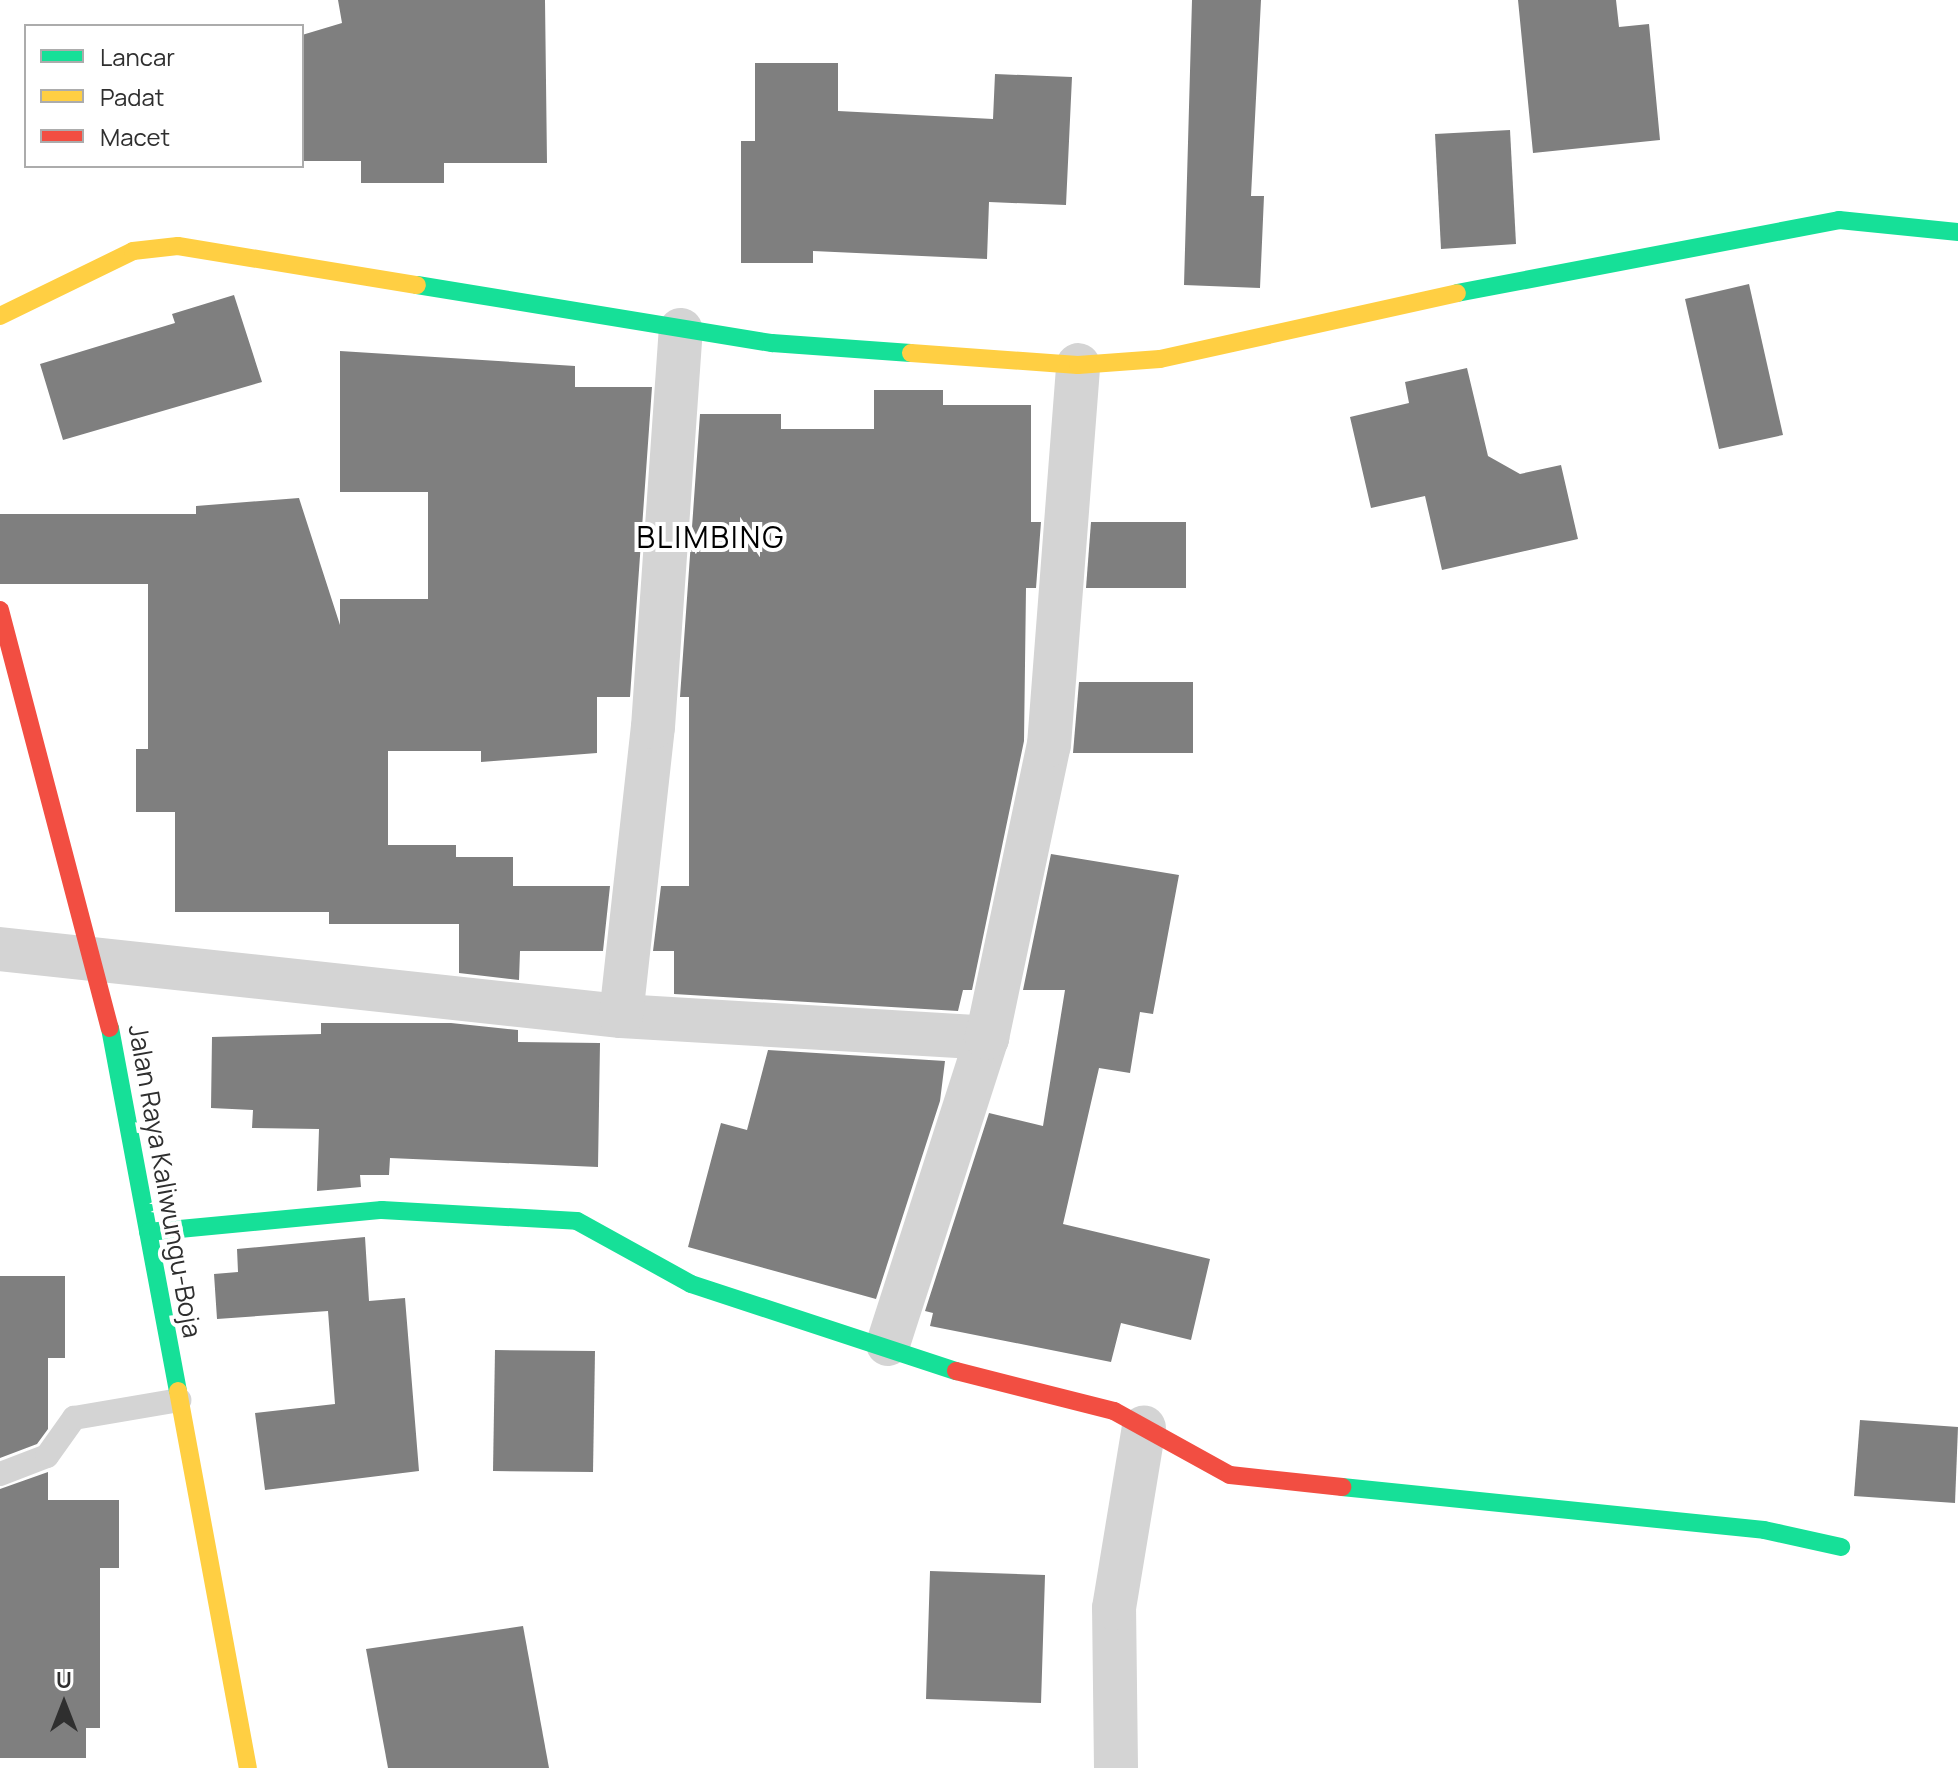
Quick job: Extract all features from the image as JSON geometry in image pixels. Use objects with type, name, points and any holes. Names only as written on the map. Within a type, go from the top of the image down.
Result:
[{"type":"street","points":[[0,316],[133,251],[178,246],[681,330],[1078,365],[1160,359],[1526,278],[1839,220],[1958,232]]},
{"type":"street","points":[[621,1016],[653,727],[681,330]]},
{"type":"street","points":[[888,1344],[987,1038],[1049,745],[1078,365]]},
{"type":"street","name":"Jalan Raya Kaliwungu-Boja","points":[[0,610],[97,956],[248,1768]]},
{"type":"street","points":[[0,949],[97,956],[621,1016],[987,1038]]},
{"type":"street","points":[[148,1232],[382,1210],[577,1221],[691,1284],[888,1344],[992,1385],[1114,1411],[1230,1475],[1764,1530],[1841,1547]]},
{"type":"street","points":[[1116,1768],[1114,1608],[1144,1427]]},
{"type":"lane","points":[[0,1474],[47,1456],[74,1418],[179,1400]]},
{"type":"building","points":[[338,0],[545,0],[547,163],[444,163],[444,183],[361,183],[361,161],[304,161],[304,34],[342,23]]},
{"type":"building","points":[[1192,0],[1261,0],[1251,196],[1264,196],[1260,288],[1184,285]]},
{"type":"building","points":[[1518,0],[1616,0],[1619,27],[1649,24],[1660,140],[1533,153]]},
{"type":"building","points":[[755,63],[838,63],[838,111],[993,119],[995,74],[1072,77],[1066,205],[989,202],[987,259],[813,251],[813,263],[741,263],[741,141],[755,141]]},
{"type":"building","points":[[1510,130],[1516,244],[1441,249],[1435,134]]},
{"type":"building","points":[[1749,284],[1783,435],[1719,449],[1685,299]]},
{"type":"building","points":[[234,295],[262,382],[63,440],[40,364],[175,323],[172,314]]},
{"type":"building","points":[[340,351],[575,366],[575,387],[652,387],[630,697],[597,697],[597,753],[481,762],[481,751],[388,751],[388,845],[456,845],[456,857],[513,857],[513,886],[610,886],[603,951],[520,951],[519,980],[459,973],[459,924],[329,924],[329,912],[175,912],[175,812],[136,812],[136,749],[148,749],[148,584],[0,584],[0,514],[196,514],[196,506],[299,498],[340,625],[340,599],[428,599],[428,492],[340,492]]},
{"type":"building","points":[[1467,368],[1488,456],[1520,474],[1561,465],[1578,539],[1442,570],[1425,496],[1371,508],[1350,417],[1409,403],[1405,382]]},
{"type":"building","points":[[874,390],[943,390],[943,405],[1031,405],[1031,522],[1041,522],[1036,588],[1026,588],[1024,741],[972,990],[963,990],[958,1011],[674,994],[674,951],[653,951],[661,886],[689,886],[689,697],[680,697],[700,414],[781,414],[781,429],[874,429]]},
{"type":"building","points":[[1091,522],[1186,522],[1186,588],[1086,588]]},
{"type":"building","points":[[1079,682],[1193,682],[1193,753],[1073,753]]},
{"type":"building","points":[[1051,854],[1179,875],[1153,1014],[1140,1012],[1130,1073],[1099,1068],[1063,1224],[1210,1259],[1191,1340],[1121,1323],[1111,1362],[930,1326],[933,1313],[925,1311],[989,1113],[1043,1126],[1065,990],[1023,990]]},
{"type":"building","points":[[321,1023],[451,1023],[518,1030],[518,1042],[600,1043],[598,1167],[390,1158],[389,1175],[360,1175],[361,1187],[317,1191],[319,1129],[252,1128],[253,1110],[211,1108],[212,1037],[321,1034]]},
{"type":"building","points":[[768,1050],[945,1061],[940,1101],[876,1299],[688,1247],[721,1123],[747,1130]]},
{"type":"building","points":[[365,1237],[369,1301],[405,1298],[419,1471],[265,1490],[255,1413],[335,1404],[328,1311],[217,1319],[214,1274],[238,1272],[237,1249]]},
{"type":"building","points":[[0,1276],[65,1276],[65,1358],[48,1358],[48,1429],[37,1444],[0,1458]]},
{"type":"building","points":[[495,1350],[595,1351],[593,1472],[493,1471]]},
{"type":"building","points":[[1860,1420],[1958,1427],[1955,1503],[1854,1496]]},
{"type":"building","points":[[48,1472],[48,1500],[119,1500],[119,1568],[100,1568],[100,1728],[86,1728],[86,1758],[0,1758],[0,1489]]},
{"type":"building","points":[[930,1571],[1045,1575],[1041,1703],[926,1699]]},
{"type":"building","points":[[523,1626],[549,1768],[388,1768],[366,1649]]},
{"type":"traffic: fast","points":[[1457,293],[1839,220],[1958,232]]},
{"type":"traffic: fast","points":[[417,285],[772,343],[911,353]]},
{"type":"traffic: fast","points":[[110,1028],[178,1391]]},
{"type":"traffic: fast","points":[[148,1232],[382,1210],[577,1221],[691,1284],[956,1371]]},
{"type":"traffic: fast","points":[[1342,1487],[1764,1530],[1841,1547]]},
{"type":"traffic: slow","points":[[0,316],[133,251],[178,246],[417,285]]},
{"type":"traffic: slow","points":[[911,353],[1078,365],[1160,359],[1457,293]]},
{"type":"traffic: slow","points":[[178,1391],[248,1768]]},
{"type":"traffic: jam","points":[[0,610],[110,1028]]},
{"type":"traffic: jam","points":[[956,1371],[1114,1411],[1230,1475],[1342,1487]]},
{"type":"district","name":"BLIMBING","points":[[711,537]]}]
